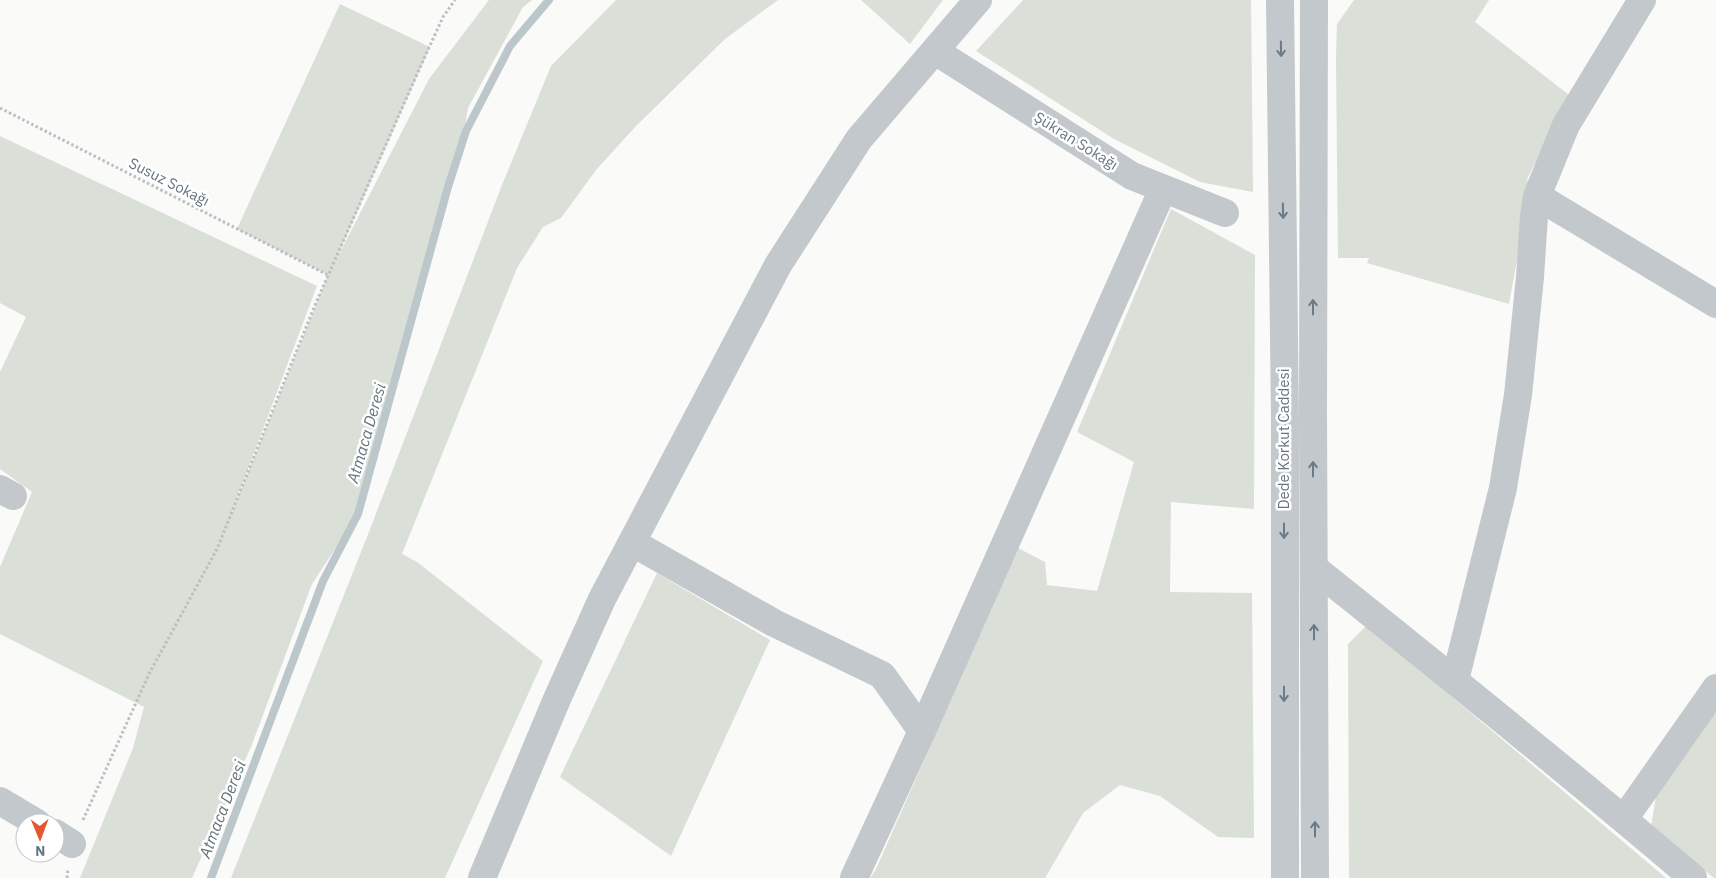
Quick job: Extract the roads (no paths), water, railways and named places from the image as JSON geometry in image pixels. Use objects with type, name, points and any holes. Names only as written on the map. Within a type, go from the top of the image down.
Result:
[{"type":"street","points":[[482,878],[561,690],[602,600],[778,265],[859,139],[978,0]]},
{"type":"street","name":"Dede Korkut Caddesi","points":[[1280,0],[1285,410],[1285,878]]},
{"type":"street","name":"Dede Korkut Caddesi","points":[[1314,0],[1315,878]]},
{"type":"street","points":[[1455,680],[1503,488],[1518,395],[1537,196],[1566,125],[1642,0]]},
{"type":"street","name":"Şükran Sokağı","points":[[935,51],[1132,176],[1226,213]]},
{"type":"street","points":[[854,878],[922,731],[1163,188]]},
{"type":"street","points":[[1537,196],[1716,304]]},
{"type":"street","points":[[632,543],[774,623],[882,675],[922,731]]},
{"type":"street","points":[[1314,568],[1455,680],[1693,878]]},
{"type":"street","points":[[1624,819],[1716,688]]},
{"type":"street","points":[[0,801],[21,813]]},
{"type":"waterway","name":"Atmaca Deresi","points":[[211,878],[323,581],[358,514],[448,187],[466,131],[510,46],[549,0]]}]
